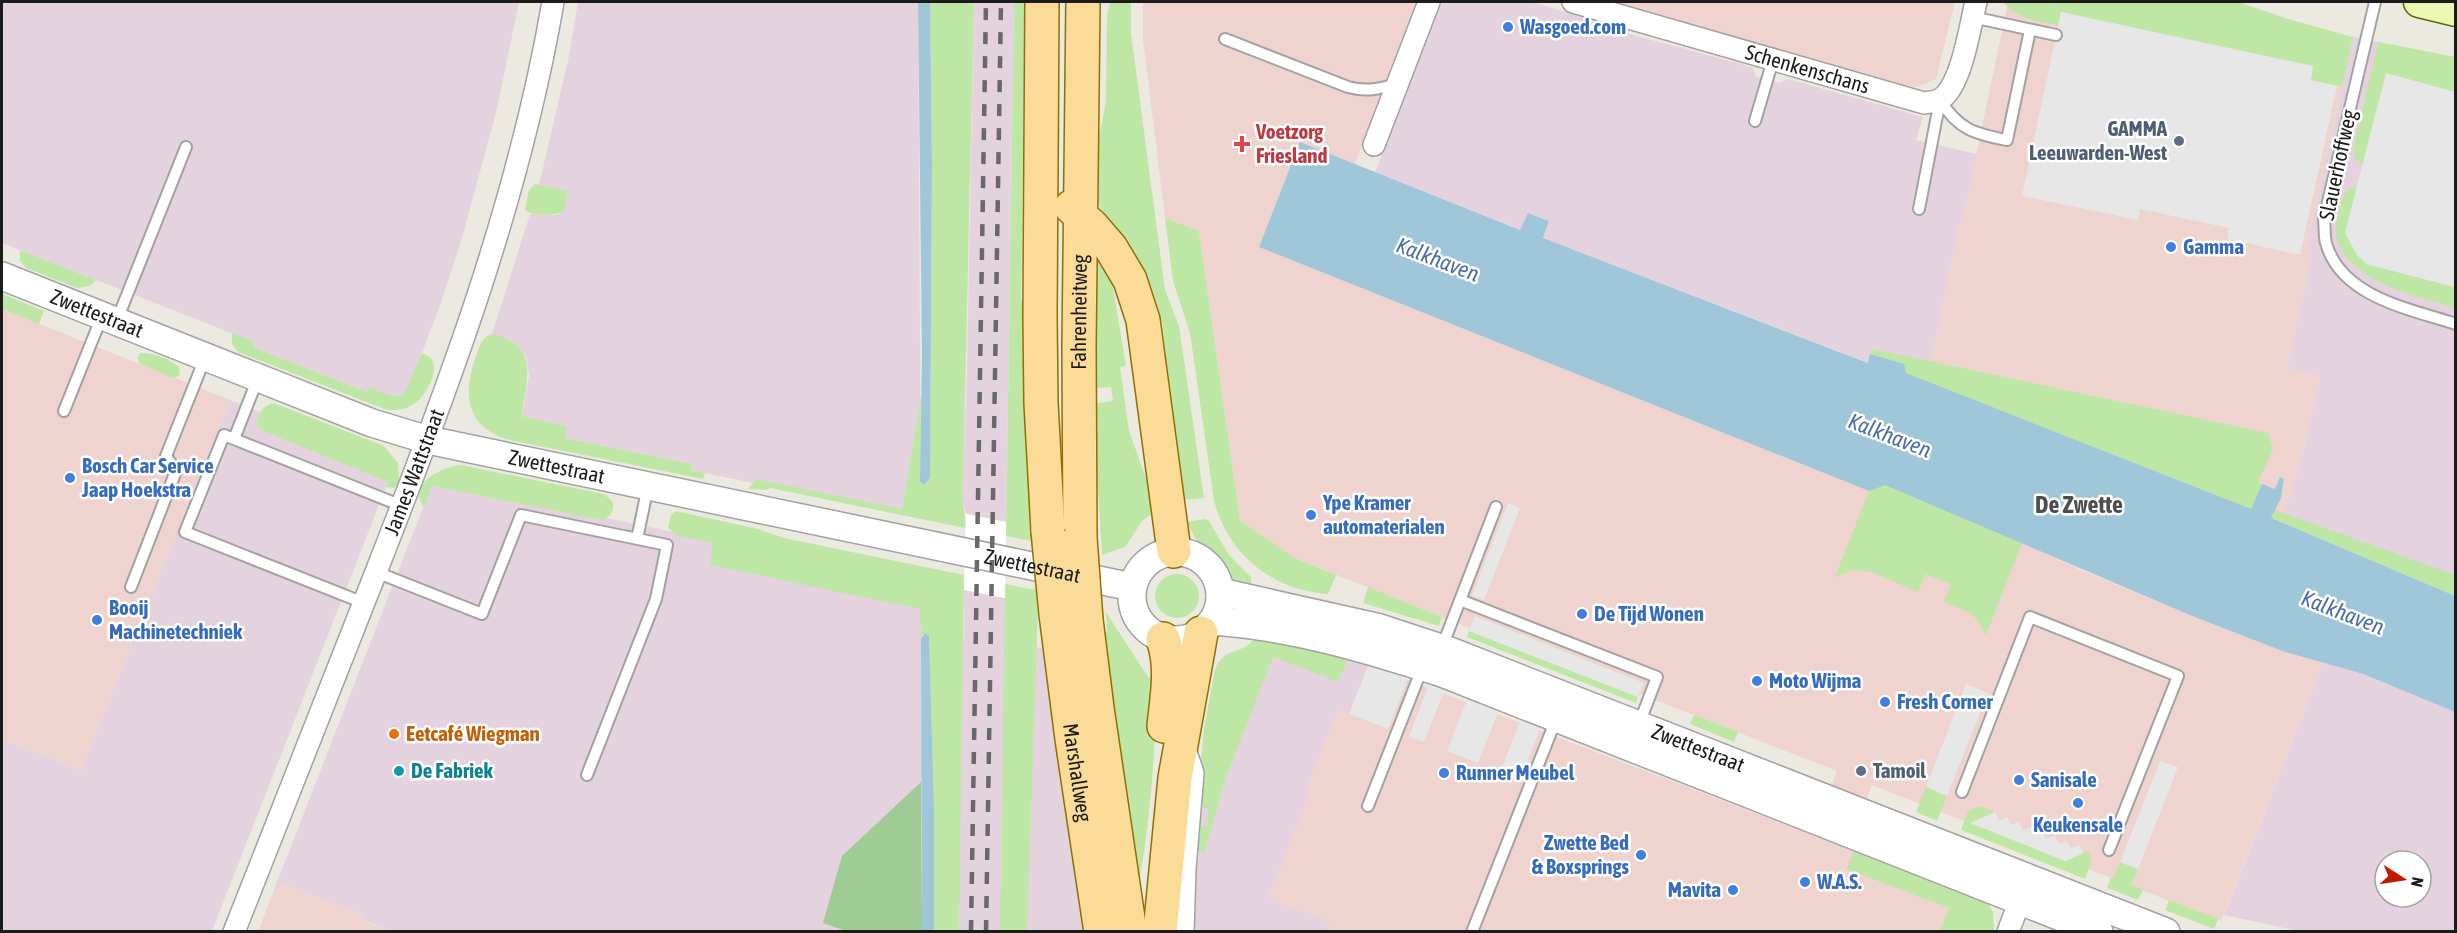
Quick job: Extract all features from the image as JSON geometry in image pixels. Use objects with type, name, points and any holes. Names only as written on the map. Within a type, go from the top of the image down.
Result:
[{"type":"main road","name":"Fahrenheitweg","points":[[1042,2],[1041,393],[1048,531],[1071,617]]},
{"type":"main road","name":"Fahrenheitweg","points":[[1071,617],[1080,538],[1080,215],[1083,2]]},
{"type":"main road","points":[[2419,2],[2456,11]]},
{"type":"main road","points":[[1041,93],[1060,127],[1062,194],[1112,248],[1130,280],[1143,320],[1174,551]]},
{"type":"main road","name":"Marshallweg","points":[[1071,617],[1072,739],[1120,929]]},
{"type":"main road","points":[[1160,932],[1181,737],[1207,627]]},
{"type":"main road","points":[[1120,929],[1146,886],[1152,854],[1169,671],[1164,639]]},
{"type":"street","name":"James Wattstraat","points":[[234,932],[428,440],[469,324],[510,193],[539,76],[553,2]]},
{"type":"street","points":[[1374,146],[1429,2]]},
{"type":"street","name":"Schenkenschans","points":[[1573,2],[1903,98],[1924,103],[1940,100]]},
{"type":"street","points":[[1940,100],[1950,89],[1958,72],[1974,9]]},
{"type":"street","name":"Zwettestraat","points":[[2,276],[372,423],[428,440],[1132,587]]},
{"type":"street","points":[[1174,551],[1200,558],[1210,567],[1217,579],[1220,592],[1219,608],[1207,627],[1176,641],[1164,639],[1152,633],[1142,624],[1135,613],[1132,600],[1132,587],[1143,566],[1162,554],[1174,551]]},
{"type":"street","name":"Zwettestraat","points":[[1220,592],[1380,628],[1432,658],[2025,888],[2166,932]]},
{"type":"street","name":"Zwettestraat","points":[[1207,627],[1251,624],[1374,651],[1432,658]]},
{"type":"street","points":[[1181,737],[1192,773],[1183,932]]},
{"type":"street","name":"Zwettestraat","points":[[2025,888],[2099,932]]},
{"type":"street","points":[[2008,932],[2025,888]]},
{"type":"lane","name":"Slauerhoffweg","points":[[2375,2],[2324,219],[2326,243],[2336,263],[2350,280],[2379,298],[2456,324]]},
{"type":"lane","points":[[1974,9],[2030,30],[2056,35]]},
{"type":"lane","points":[[1940,100],[1958,124],[1983,135],[2007,140],[2030,30]]},
{"type":"lane","points":[[1225,39],[1354,89],[1374,90],[1397,84]]},
{"type":"lane","points":[[1755,121],[1773,60]]},
{"type":"lane","points":[[1919,209],[1940,100]]},
{"type":"lane","points":[[64,411],[109,319],[186,147]]},
{"type":"lane","points":[[131,587],[177,471],[166,456],[205,357]]},
{"type":"lane","points":[[234,439],[258,378]]},
{"type":"lane","points":[[364,603],[185,531],[224,435],[402,506]]},
{"type":"lane","points":[[637,539],[648,486]]},
{"type":"lane","points":[[1368,806],[1432,658],[1460,600],[1496,507]]},
{"type":"lane","points":[[376,572],[483,614],[521,515],[667,545],[656,599],[587,775]]},
{"type":"lane","points":[[1460,600],[1657,677],[1635,736]]},
{"type":"lane","points":[[1962,792],[2030,617],[2157,667],[2178,676],[2109,850]]},
{"type":"lane","points":[[1472,932],[1561,707]]},
{"type":"shaded area","points":[[2,2],[519,2],[497,109],[462,238],[440,306],[408,389],[404,394],[393,396],[369,387],[367,392],[253,347],[254,342],[2,243]]},
{"type":"shaded area","points":[[578,2],[918,2],[921,519],[691,470],[692,464],[565,438],[567,426],[522,416],[529,376],[526,357],[521,350],[492,334],[530,214],[556,215],[564,211],[568,191],[539,185],[569,56]]},
{"type":"shaded area","points":[[974,2],[1014,2],[1006,522],[966,514],[961,496],[967,370]]},
{"type":"shaded area","points":[[1143,2],[1417,2],[1355,164],[1300,142],[1259,247],[1869,491],[1993,530],[2081,570],[2192,616],[2285,652],[2323,663],[2221,921],[1872,785],[1867,798],[1832,785],[1837,771],[1640,694],[1638,697],[1469,631],[1470,628],[1294,558],[1240,520],[1199,231],[1165,218],[1143,40]]},
{"type":"shaded area","points":[[1441,2],[1531,2],[1627,29],[1626,33],[1752,67],[1756,77],[1779,83],[1788,79],[1923,117],[1916,140],[1977,154],[1962,223],[1959,225],[1927,381],[1870,355],[1869,363],[1543,238],[1549,221],[1528,213],[1521,230],[1375,172]]},
{"type":"shaded area","points":[[1614,2],[1955,2],[1936,79],[1916,87]]},
{"type":"shaded area","points":[[2008,2],[2352,41],[2306,250],[2312,253],[2287,369],[2320,377],[2303,453],[2280,522],[2271,518],[2284,485],[2284,479],[2280,478],[2275,489],[2262,484],[2184,484],[1927,381]]},
{"type":"shaded area","name":"GAMMA Leeuwarden-West","points":[[2061,12],[2313,66],[2311,80],[2337,86],[2300,255],[2227,239],[2229,228],[2140,209],[2138,220],[2022,196]]},
{"type":"shaded area","points":[[2353,37],[2455,57],[2455,596],[2280,522],[2303,453],[2320,377],[2287,369],[2312,253],[2306,250]]},
{"type":"shaded area","points":[[2386,73],[2455,92],[2454,287],[2366,264],[2357,255],[2345,233]]},
{"type":"shaded area","points":[[2,309],[230,400],[81,770],[2,739]]},
{"type":"shaded area","points":[[230,400],[375,457],[388,482],[212,931],[2,931],[2,739],[81,770]]},
{"type":"shaded area","points":[[433,482],[920,583],[927,804],[877,931],[390,931],[363,920],[364,916],[277,882]]},
{"type":"shaded area","points":[[1508,503],[1520,508],[1484,600],[1472,595]]},
{"type":"shaded area","points":[[964,590],[1005,598],[1005,643],[1044,648],[1084,931],[934,931],[934,806],[964,637]]},
{"type":"shaded area","points":[[1475,616],[1644,683],[1638,697],[1469,631]]},
{"type":"shaded area","points":[[1252,642],[1347,659],[1388,672],[1368,721],[1338,710],[1306,791],[1310,793],[1268,898],[1332,923],[1328,931],[1190,932],[1191,868],[1204,730],[1215,670],[1226,654],[1243,649]]},
{"type":"shaded area","points":[[2323,663],[2363,674],[2455,712],[2455,931],[2299,931],[2224,915]]},
{"type":"shaded area","points":[[1368,666],[1408,679],[1388,729],[1349,714]]},
{"type":"shaded area","points":[[1404,678],[1975,898],[1980,932],[1328,932],[1331,924],[1268,898],[1338,710]]},
{"type":"shaded area","points":[[1966,684],[1988,693],[1947,796],[1926,787]]},
{"type":"shaded area","points":[[1428,686],[1444,691],[1424,742],[1409,737]]},
{"type":"shaded area","points":[[1467,700],[1498,712],[1478,763],[1447,751]]},
{"type":"shaded area","points":[[1520,721],[1540,729],[1521,780],[1500,773]]},
{"type":"shaded area","points":[[2160,761],[2178,767],[2138,869],[2120,862]]},
{"type":"shaded area","points":[[1995,812],[1999,821],[2007,817],[2011,825],[2019,822],[2023,830],[2031,827],[2035,835],[2042,831],[2046,839],[2055,836],[2059,844],[2067,841],[2071,848],[2079,845],[2083,853],[2066,861],[1970,823]]},
{"type":"shaded area","points":[[277,882],[364,916],[367,923],[390,931],[258,932]]},
{"type":"green space","points":[[930,2],[974,2],[962,489],[965,528],[770,488],[766,490],[748,489],[756,479],[902,509],[921,395],[920,482],[926,485],[930,478],[932,165]]},
{"type":"green space","points":[[1014,2],[1025,2],[1021,301],[1026,301],[1032,541],[1006,536]]},
{"type":"green space","points":[[1110,2],[1131,2],[1131,33],[1165,290],[1179,326],[1204,498],[1184,500],[1162,321],[1152,288],[1128,240],[1101,209],[1096,197],[1093,171],[1106,101],[1107,15]]},
{"type":"green space","points":[[2003,2],[2238,2],[2353,37],[2342,87],[2310,80],[2313,66],[2061,12],[2058,25],[2043,22],[2021,16]]},
{"type":"green space","points":[[2378,42],[2455,57],[2455,92],[2386,73],[2363,165],[2356,159],[2353,150]]},
{"type":"green space","points":[[535,184],[568,191],[564,211],[544,215],[525,210],[529,190]]},
{"type":"green space","points":[[2357,186],[2345,233],[2454,286],[2455,281],[2455,308],[2422,299],[2384,284],[2352,263],[2341,249],[2336,227],[2344,195],[2349,189]]},
{"type":"green space","points":[[1165,218],[1199,231],[1240,520],[1294,558],[1336,575],[1328,594],[1289,586],[1271,577],[1242,553],[1221,520],[1214,501],[1190,333],[1173,281]]},
{"type":"green space","points":[[20,250],[96,280],[90,286],[77,288],[26,268],[20,261]]},
{"type":"green space","points":[[1095,252],[1112,282],[1126,366],[1120,367],[1129,431],[1147,481],[1152,514],[1143,520],[1125,547],[1102,555],[1097,472],[1097,403],[1113,401],[1111,387],[1097,388]]},
{"type":"green space","points":[[2,294],[44,311],[39,324],[2,309]]},
{"type":"green space","points":[[232,333],[255,342],[253,347],[367,392],[369,387],[393,396],[404,394],[422,353],[431,358],[434,372],[428,388],[420,399],[409,407],[387,410],[238,352],[232,344]]},
{"type":"green space","points":[[492,334],[508,339],[518,346],[524,355],[527,377],[522,416],[567,426],[565,438],[692,464],[691,470],[705,473],[703,479],[514,441],[487,429],[472,411],[469,388],[479,348],[482,341]]},
{"type":"green space","points":[[1872,349],[2268,433],[2273,449],[2258,482],[2262,484],[2252,510],[1905,373],[1903,364],[1870,354]]},
{"type":"green space","points":[[140,353],[156,355],[171,361],[179,367],[180,375],[174,378],[140,364],[137,358]]},
{"type":"green space","points":[[274,403],[384,446],[398,463],[399,482],[394,488],[386,487],[388,482],[261,430],[257,426],[259,414],[263,408]]},
{"type":"green space","points":[[461,465],[604,494],[612,501],[613,511],[601,520],[432,486],[424,507],[420,499],[423,484],[436,473]]},
{"type":"green space","points":[[1885,484],[2022,543],[1986,635],[1974,616],[1944,602],[1951,584],[1925,574],[1918,592],[1871,572],[1853,570],[1835,577],[1869,491]]},
{"type":"green space","points":[[2275,510],[2455,575],[2455,596],[2271,518]]},
{"type":"green space","points":[[676,511],[758,529],[784,538],[964,575],[959,931],[934,931],[934,806],[929,636],[923,634],[921,639],[920,609],[710,565],[713,543],[678,536],[668,528],[671,515]]},
{"type":"green space","points":[[1204,519],[1209,521],[1229,555],[1251,577],[1252,590],[1237,585],[1218,561],[1195,538],[1187,522]]},
{"type":"green space","points":[[1177,574],[1192,581],[1199,596],[1192,611],[1177,618],[1162,611],[1155,596],[1162,581]]},
{"type":"green space","points":[[1005,584],[1036,590],[1038,610],[1027,931],[1000,932]]},
{"type":"green space","points":[[1368,587],[1442,617],[1439,626],[1363,603]]},
{"type":"green space","points":[[1106,612],[1148,677],[1158,677],[1149,809],[1138,888],[1104,644],[1107,631]]},
{"type":"green space","points":[[1469,631],[1638,697],[1636,703],[1467,637]]},
{"type":"green space","points":[[1254,639],[1350,652],[1338,682],[1273,657],[1225,780],[1205,852],[1193,849],[1195,826],[1207,826],[1208,808],[1197,807],[1204,730],[1215,670],[1222,658]]},
{"type":"green space","points":[[1694,715],[1738,732],[1734,742],[1690,724]]},
{"type":"green space","points":[[921,782],[922,931],[846,931],[823,923],[842,856]]},
{"type":"green space","points":[[1926,787],[1947,796],[1937,821],[1916,812]]},
{"type":"green space","points":[[1980,806],[1995,812],[1971,823],[2065,861],[2088,851],[2092,861],[2085,879],[1961,830],[1968,811]]},
{"type":"green space","points":[[1855,847],[1982,894],[1993,912],[1994,931],[1940,931],[1949,908],[1847,869]]},
{"type":"green space","points":[[2120,862],[2138,869],[2131,885],[2143,890],[2138,900],[2107,888]]},
{"type":"green space","points":[[2169,900],[2218,919],[2214,929],[2165,910]]},
{"type":"water","points":[[918,2],[930,2],[932,165],[930,478],[925,485],[920,482],[922,355]]},
{"type":"water","name":"Kalkhaven","points":[[1300,142],[1520,230],[1528,213],[1549,221],[1543,238],[1868,363],[1870,354],[1904,364],[1906,373],[2251,509],[2262,484],[2275,489],[2280,477],[2284,479],[2281,498],[2271,518],[2455,596],[2455,712],[2363,674],[2285,652],[2192,616],[1885,485],[1869,491],[1259,247]]},
{"type":"water","points":[[925,633],[929,636],[934,806],[934,932],[922,931],[921,639]]},
{"type":"pier","points":[[966,514],[1006,522],[1005,598],[964,590]]},
{"type":"railway","points":[[971,932],[986,2]]},
{"type":"railway","points":[[986,932],[1001,2]]},
{"type":"place","name":"Wasgoed.com","points":[[1508,27]]},
{"type":"place","name":"GAMMA Leeuwarden-West","points":[[2179,141]]},
{"type":"place","name":"Voetzorg Friesland","points":[[1242,144]]},
{"type":"place","name":"Gamma","points":[[2171,247]]},
{"type":"place","name":"Bosch Car Service Jaap Hoekstra","points":[[70,478]]},
{"type":"place","name":"Ype Kramer automaterialen","points":[[1311,515]]},
{"type":"place","name":"De Tijd Wonen","points":[[1582,614]]},
{"type":"place","name":"Booij Machinetechniek","points":[[97,620]]},
{"type":"place","name":"Moto Wijma","points":[[1757,681]]},
{"type":"place","name":"Fresh Corner","points":[[1885,702]]},
{"type":"place","name":"Eetcafé Wiegman","points":[[394,734]]},
{"type":"place","name":"De Fabriek","points":[[399,771]]},
{"type":"place","name":"Tamoil","points":[[1861,771]]},
{"type":"place","name":"Runner Meubel","points":[[1444,773]]},
{"type":"place","name":"Sanisale","points":[[2019,780]]},
{"type":"place","name":"Keukensale","points":[[2078,803]]},
{"type":"place","name":"Zwette Bed & Boxsprings","points":[[1641,855]]},
{"type":"place","name":"W.A.S.","points":[[1805,882]]},
{"type":"place","name":"Mavita","points":[[1733,890]]},
{"type":"district","name":"De Zwette","points":[[2079,505]]}]
